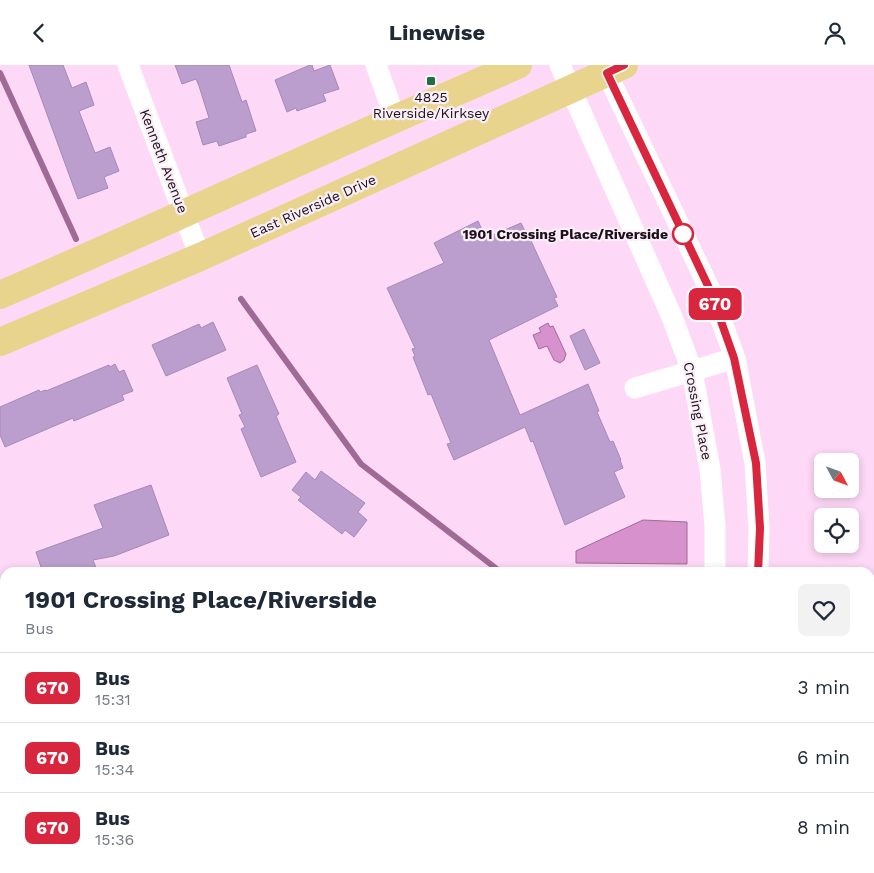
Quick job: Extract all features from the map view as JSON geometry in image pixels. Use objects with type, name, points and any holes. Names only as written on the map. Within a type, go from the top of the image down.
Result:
[{"type":"main road","points":[[0,295],[185,215],[395,118],[518,65]]},
{"type":"main road","name":"East Riverside Drive","points":[[0,342],[200,257],[572,90],[611,68]]},
{"type":"street","name":"Kenneth Avenue","points":[[128,65],[200,257]]},
{"type":"street","points":[[376,65],[395,118]]},
{"type":"street","name":"Crossing Place","points":[[560,65],[672,317],[692,371],[710,469],[715,526],[715,567]]},
{"type":"street","points":[[611,68],[710,290],[734,358],[756,463],[760,528],[758,567]]},
{"type":"street","points":[[635,388],[734,358]]},
{"type":"shaded area","points":[[548,323],[550,327],[553,326],[566,354],[564,360],[560,363],[554,360],[547,346],[539,349],[533,335],[541,332],[539,328]]},
{"type":"shaded area","points":[[643,520],[687,522],[687,564],[576,563],[576,551]]},
{"type":"building","points":[[29,65],[63,65],[72,88],[86,82],[94,105],[79,111],[95,153],[110,147],[119,171],[104,177],[108,188],[78,199]]},
{"type":"building","points":[[175,65],[229,65],[242,102],[246,100],[256,131],[246,134],[246,137],[219,146],[217,141],[203,145],[196,122],[209,118],[199,86],[196,79],[182,84]]},
{"type":"building","points":[[312,65],[314,71],[330,65],[339,89],[323,94],[326,101],[297,111],[296,108],[287,112],[275,80]]},
{"type":"building","points":[[478,221],[486,238],[521,223],[557,297],[554,298],[558,306],[489,340],[520,415],[588,384],[599,411],[597,412],[610,442],[613,441],[621,460],[623,468],[614,472],[625,497],[565,525],[533,441],[531,442],[525,427],[454,460],[447,444],[451,443],[431,394],[428,395],[413,357],[415,356],[412,349],[415,348],[387,288],[444,263],[434,243]]},
{"type":"building","points":[[213,322],[226,350],[166,376],[152,345],[199,324],[201,328]]},
{"type":"building","points":[[584,329],[600,363],[585,370],[570,336]]},
{"type":"building","points":[[115,364],[119,372],[124,370],[133,391],[122,395],[124,400],[74,421],[73,418],[5,447],[0,435],[0,407],[39,390],[40,392],[46,391]]},
{"type":"building","points":[[257,365],[279,414],[276,416],[296,462],[261,477],[241,429],[245,427],[239,415],[242,414],[227,378]]},
{"type":"building","points":[[321,471],[365,503],[358,512],[367,520],[354,537],[345,530],[342,534],[298,500],[301,497],[292,490],[306,472],[315,480]]},
{"type":"building","points":[[151,485],[169,535],[114,556],[93,560],[96,567],[41,567],[36,552],[103,528],[94,505]]},
{"type":"waterway","points":[[0,73],[76,239]]},
{"type":"waterway","points":[[241,299],[361,464],[494,567]]},
{"type":"bus line","name":"670","points":[[624,65],[607,73],[710,290],[731,346],[756,463],[760,528],[758,567]]},
{"type":"place","name":"4825 Riverside/Kirksey","points":[[431,81]]},
{"type":"place","name":"1901 Crossing Place/Riverside","points":[[683,234]]}]
